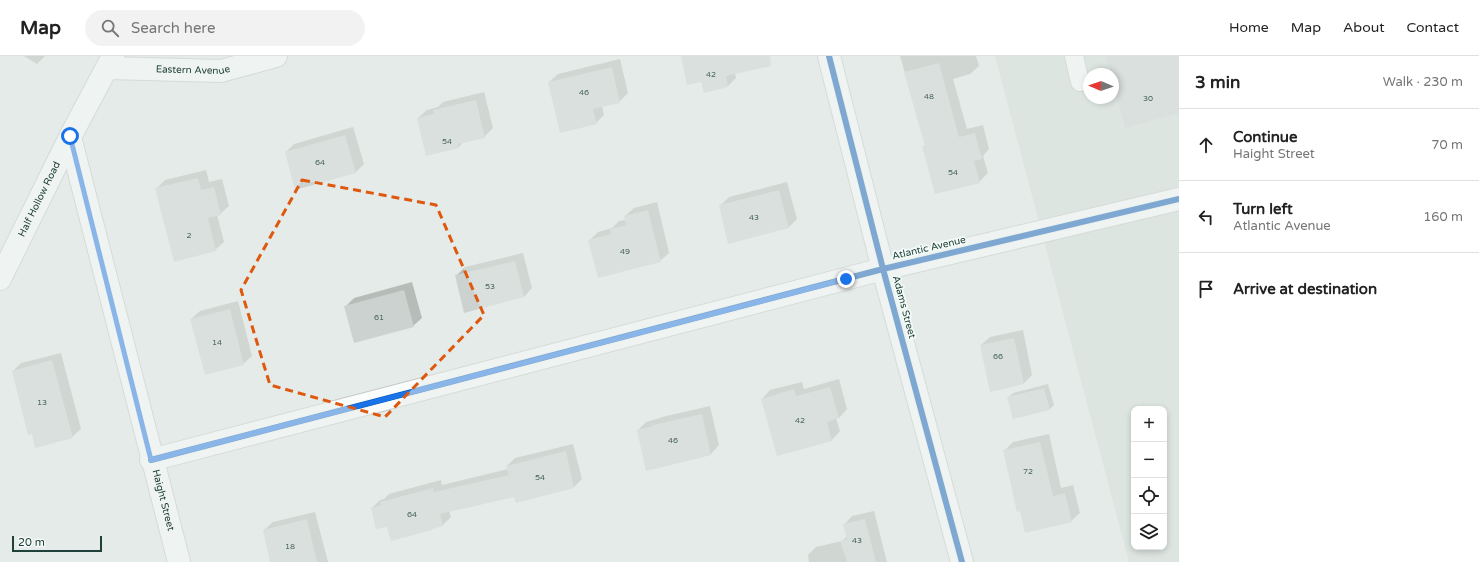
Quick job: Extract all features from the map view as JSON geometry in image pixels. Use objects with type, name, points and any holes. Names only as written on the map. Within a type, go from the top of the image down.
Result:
[{"type":"street","name":"Eastern Avenue","points":[[110,62],[221,71],[276,56]]},
{"type":"street","name":"Adams Street","points":[[829,56],[883,269],[962,562]]},
{"type":"street","name":"Half Hollow Road","points":[[0,279],[70,136],[110,62]]},
{"type":"street","name":"Haight Street","points":[[70,136],[178,562]]},
{"type":"street","name":"Atlantic Avenue","points":[[151,460],[883,269],[1179,199]]},
{"type":"lane","points":[[1074,56],[1080,82]]},
{"type":"highlighted area","points":[[302,180],[436,205],[484,315],[385,417],[270,385],[241,290]]},
{"type":"shaded area","points":[[995,56],[1179,56],[1179,562],[1129,562]]},
{"type":"building","points":[[681,56],[770,56],[771,66],[726,76],[728,87],[704,93],[701,82],[687,85]]},
{"type":"building","points":[[1106,56],[1179,56],[1179,113],[1125,128],[1119,104],[1119,68],[1109,68]]},
{"type":"building","points":[[939,63],[959,137],[975,133],[982,159],[974,161],[980,183],[935,194],[922,146],[925,146],[904,72]]},
{"type":"building","points":[[612,67],[620,103],[593,109],[597,124],[560,133],[548,82]]},
{"type":"building","points":[[476,100],[485,138],[458,144],[459,148],[426,156],[417,118],[434,114],[433,110]]},
{"type":"building","points":[[345,135],[356,173],[295,190],[285,152]]},
{"type":"building","points":[[198,178],[201,190],[214,187],[221,215],[208,218],[216,251],[174,262],[155,188]]},
{"type":"building","points":[[779,190],[789,228],[728,244],[719,205]]},
{"type":"building","points":[[648,210],[661,262],[598,278],[588,240],[611,234],[610,229],[626,225],[624,216]]},
{"type":"building","points":[[515,261],[524,297],[464,313],[455,275]]},
{"type":"building","points":[[404,290],[414,327],[354,343],[344,306]]},
{"type":"building","points":[[230,309],[244,365],[205,375],[190,319]]},
{"type":"building","points":[[1014,338],[1024,384],[990,392],[980,345]]},
{"type":"building","points":[[52,360],[73,438],[35,448],[32,434],[28,435],[12,371]]},
{"type":"building","points":[[830,387],[839,418],[827,422],[832,441],[777,456],[761,399],[794,389],[796,396]]},
{"type":"building","points":[[1044,388],[1050,410],[1013,419],[1007,397]]},
{"type":"building","points":[[702,414],[711,455],[646,471],[637,430],[653,426],[652,425]]},
{"type":"building","points":[[1040,442],[1053,496],[1065,493],[1072,522],[1025,533],[1020,511],[1017,512],[1003,450]]},
{"type":"building","points":[[566,451],[574,488],[516,503],[514,497],[440,514],[443,526],[391,541],[387,527],[376,529],[371,508],[381,505],[380,502],[433,488],[434,492],[509,475],[506,466]]},
{"type":"building","points":[[307,519],[317,562],[270,562],[263,530]]},
{"type":"building","points":[[865,519],[876,562],[847,562],[840,541],[847,539],[843,524]]},
{"type":"cycle path","points":[[829,56],[883,269],[962,562]]},
{"type":"cycle path","points":[[151,460],[883,269],[1179,199]]},
{"type":"route","points":[[70,136],[151,460],[846,279]]}]
